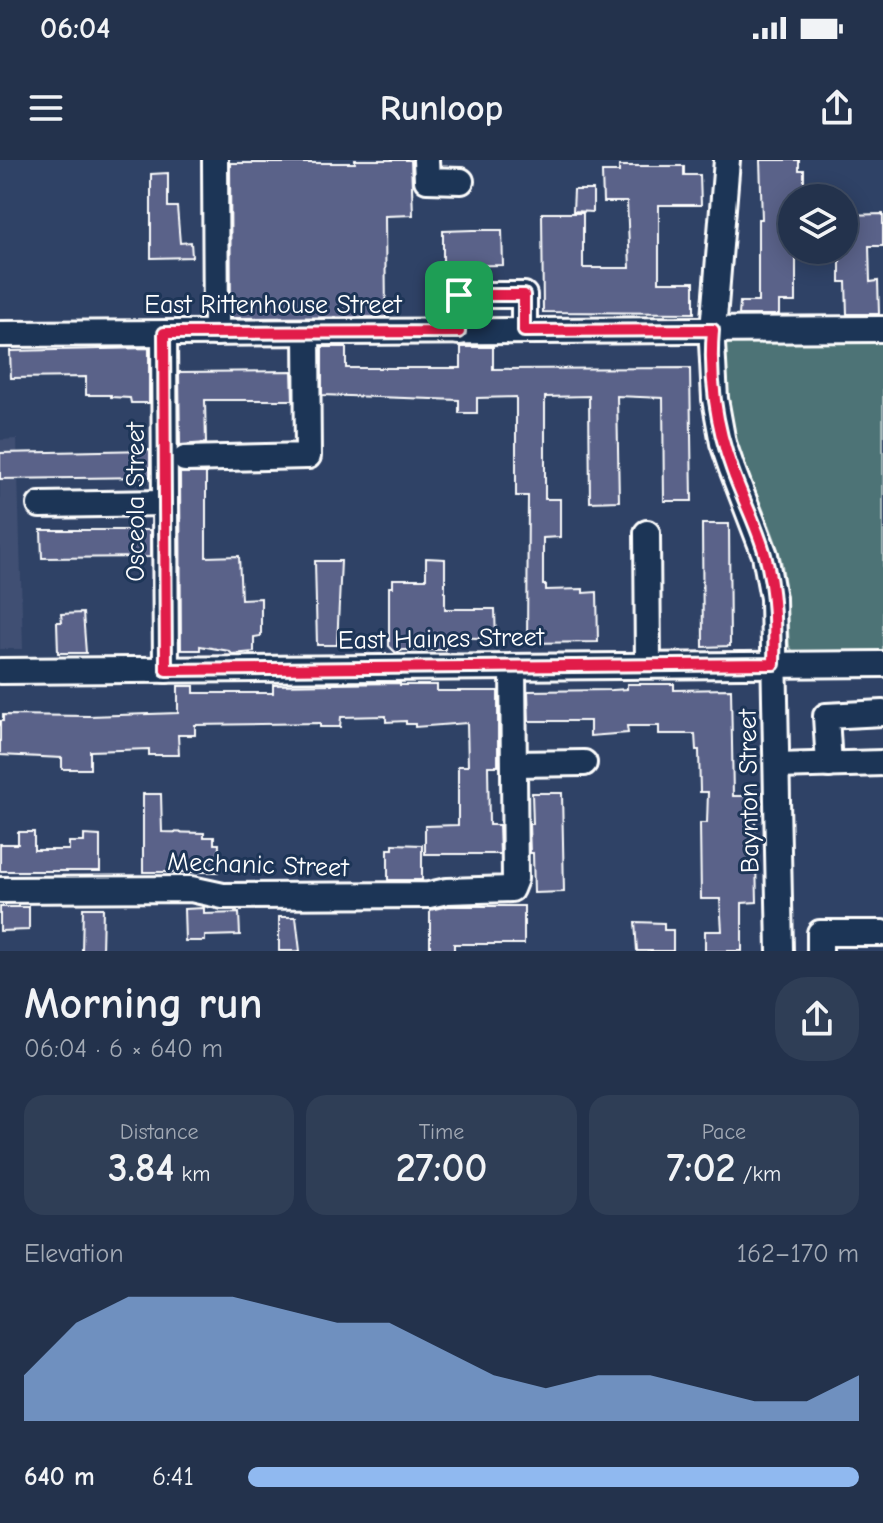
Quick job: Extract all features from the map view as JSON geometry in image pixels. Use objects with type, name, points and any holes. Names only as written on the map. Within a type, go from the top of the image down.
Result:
[{"type":"street","points":[[215,160],[216,333]]},
{"type":"street","points":[[426,160],[427,180],[461,181]]},
{"type":"street","name":"Baynton Street","points":[[727,160],[713,330],[713,378],[723,443],[758,533],[771,578],[775,624],[780,951]]},
{"type":"street","points":[[459,332],[459,295],[524,295],[524,331]]},
{"type":"street","name":"East Rittenhouse Street","points":[[0,334],[883,329]]},
{"type":"street","name":"Osceola Street","points":[[164,333],[166,670]]},
{"type":"street","points":[[185,459],[308,456],[307,333]]},
{"type":"street","points":[[40,505],[164,503]]},
{"type":"street","points":[[647,533],[648,665]]},
{"type":"street","name":"East Haines Street","points":[[0,671],[883,664]]},
{"type":"street","points":[[513,667],[514,764],[584,763]]},
{"type":"street","points":[[829,765],[826,716],[883,713]]},
{"type":"street","points":[[777,766],[883,763]]},
{"type":"street","name":"Mechanic Street","points":[[0,890],[191,889],[223,896],[267,896],[429,895],[447,891],[508,890],[514,888],[514,764]]},
{"type":"street","points":[[820,951],[820,933],[883,933]]},
{"type":"shaded area","points":[[17,439],[23,649],[0,649],[0,440]]},
{"type":"green space","points":[[883,338],[883,652],[794,653],[789,646],[781,560],[734,433],[726,345],[733,339]]},
{"type":"building","points":[[355,160],[411,160],[413,215],[385,216],[386,317],[231,318],[230,163],[355,163]]},
{"type":"building","points":[[760,160],[799,160],[799,170],[804,170],[804,184],[778,184],[778,264],[796,264],[796,302],[779,302],[779,315],[739,315],[740,302],[758,302],[758,219],[762,219]]},
{"type":"building","points":[[619,166],[684,166],[684,175],[700,175],[701,205],[659,205],[659,282],[694,282],[694,313],[543,312],[542,213],[583,213],[583,268],[630,268],[627,202],[603,202],[602,172],[619,172]]},
{"type":"building","points":[[168,173],[168,207],[177,207],[180,243],[191,242],[192,257],[151,258],[151,174]]},
{"type":"building","points":[[574,190],[593,190],[593,212],[573,211]]},
{"type":"building","points":[[883,214],[883,246],[869,246],[870,282],[878,281],[879,314],[847,314],[846,282],[840,282],[840,264],[858,264],[858,215]]},
{"type":"building","points":[[502,230],[503,265],[443,266],[443,231]]},
{"type":"building","points":[[322,347],[346,347],[346,368],[461,368],[461,347],[493,347],[493,369],[690,368],[692,501],[664,501],[663,398],[617,396],[619,501],[590,502],[589,396],[545,397],[545,499],[560,499],[560,537],[543,538],[543,585],[546,585],[546,590],[583,589],[583,593],[597,592],[598,642],[527,643],[528,496],[516,496],[516,397],[477,398],[477,413],[459,413],[459,400],[322,395]]},
{"type":"building","points":[[149,348],[149,403],[131,403],[130,398],[111,395],[86,395],[86,377],[11,378],[10,351]]},
{"type":"building","points":[[292,371],[293,400],[205,400],[206,443],[180,445],[179,372]]},
{"type":"building","points":[[150,450],[150,477],[0,479],[0,453]]},
{"type":"building","points":[[180,473],[206,473],[206,557],[239,556],[241,599],[261,598],[261,636],[254,637],[254,652],[232,654],[200,646],[200,650],[181,650]]},
{"type":"building","points":[[702,524],[729,524],[730,646],[703,647]]},
{"type":"building","points":[[41,530],[150,530],[150,557],[42,558]]},
{"type":"building","points":[[426,558],[445,559],[445,609],[495,609],[496,644],[479,644],[479,638],[445,637],[445,650],[403,650],[396,653],[389,646],[389,587],[393,587],[393,579],[426,579]]},
{"type":"building","points":[[315,561],[341,561],[337,645],[317,645]]},
{"type":"building","points":[[83,613],[86,653],[58,653],[57,622],[62,622],[61,614]]},
{"type":"building","points":[[627,684],[674,684],[674,690],[731,689],[733,796],[749,796],[749,817],[755,817],[757,902],[742,903],[742,951],[705,951],[705,931],[722,931],[720,899],[701,899],[700,823],[707,823],[708,792],[700,792],[699,750],[696,750],[695,734],[659,734],[659,726],[627,726],[628,733],[590,736],[590,721],[529,721],[528,691],[627,689]]},
{"type":"building","points":[[273,685],[437,685],[437,691],[498,691],[498,766],[488,766],[489,825],[499,825],[500,854],[425,854],[425,826],[458,825],[458,766],[468,766],[467,723],[415,727],[415,724],[406,724],[406,721],[386,722],[386,716],[341,717],[340,727],[320,727],[320,723],[195,725],[195,735],[178,735],[179,755],[149,755],[149,749],[90,751],[90,769],[62,769],[62,758],[0,755],[0,721],[3,721],[3,715],[178,713],[178,686],[194,686],[194,693],[273,693]]},
{"type":"building","points":[[532,793],[562,793],[564,892],[534,893],[529,824],[533,824]]},
{"type":"building","points":[[143,794],[161,794],[162,832],[204,833],[204,837],[214,837],[214,844],[219,844],[218,872],[143,872]]},
{"type":"building","points":[[18,832],[34,832],[34,850],[69,850],[69,842],[84,842],[84,835],[100,836],[100,871],[0,871],[0,844],[18,844]]},
{"type":"building","points":[[393,844],[422,845],[422,880],[388,880],[388,849],[393,849]]},
{"type":"building","points":[[448,906],[524,906],[524,944],[454,944],[454,951],[430,951],[430,910]]},
{"type":"building","points":[[0,907],[29,907],[29,930],[0,931]]},
{"type":"building","points":[[83,908],[103,908],[102,951],[82,951]]},
{"type":"building","points":[[204,908],[204,914],[239,913],[240,935],[205,936],[205,941],[185,941],[184,909]]},
{"type":"building","points":[[279,917],[296,917],[300,951],[279,951]]},
{"type":"building","points":[[635,922],[664,923],[664,930],[673,930],[673,951],[637,951]]},
{"type":"route","points":[[459,295],[524,295],[524,331],[713,330],[713,378],[723,443],[758,533],[771,578],[774,664],[166,670],[164,333],[459,332],[459,295]]}]
